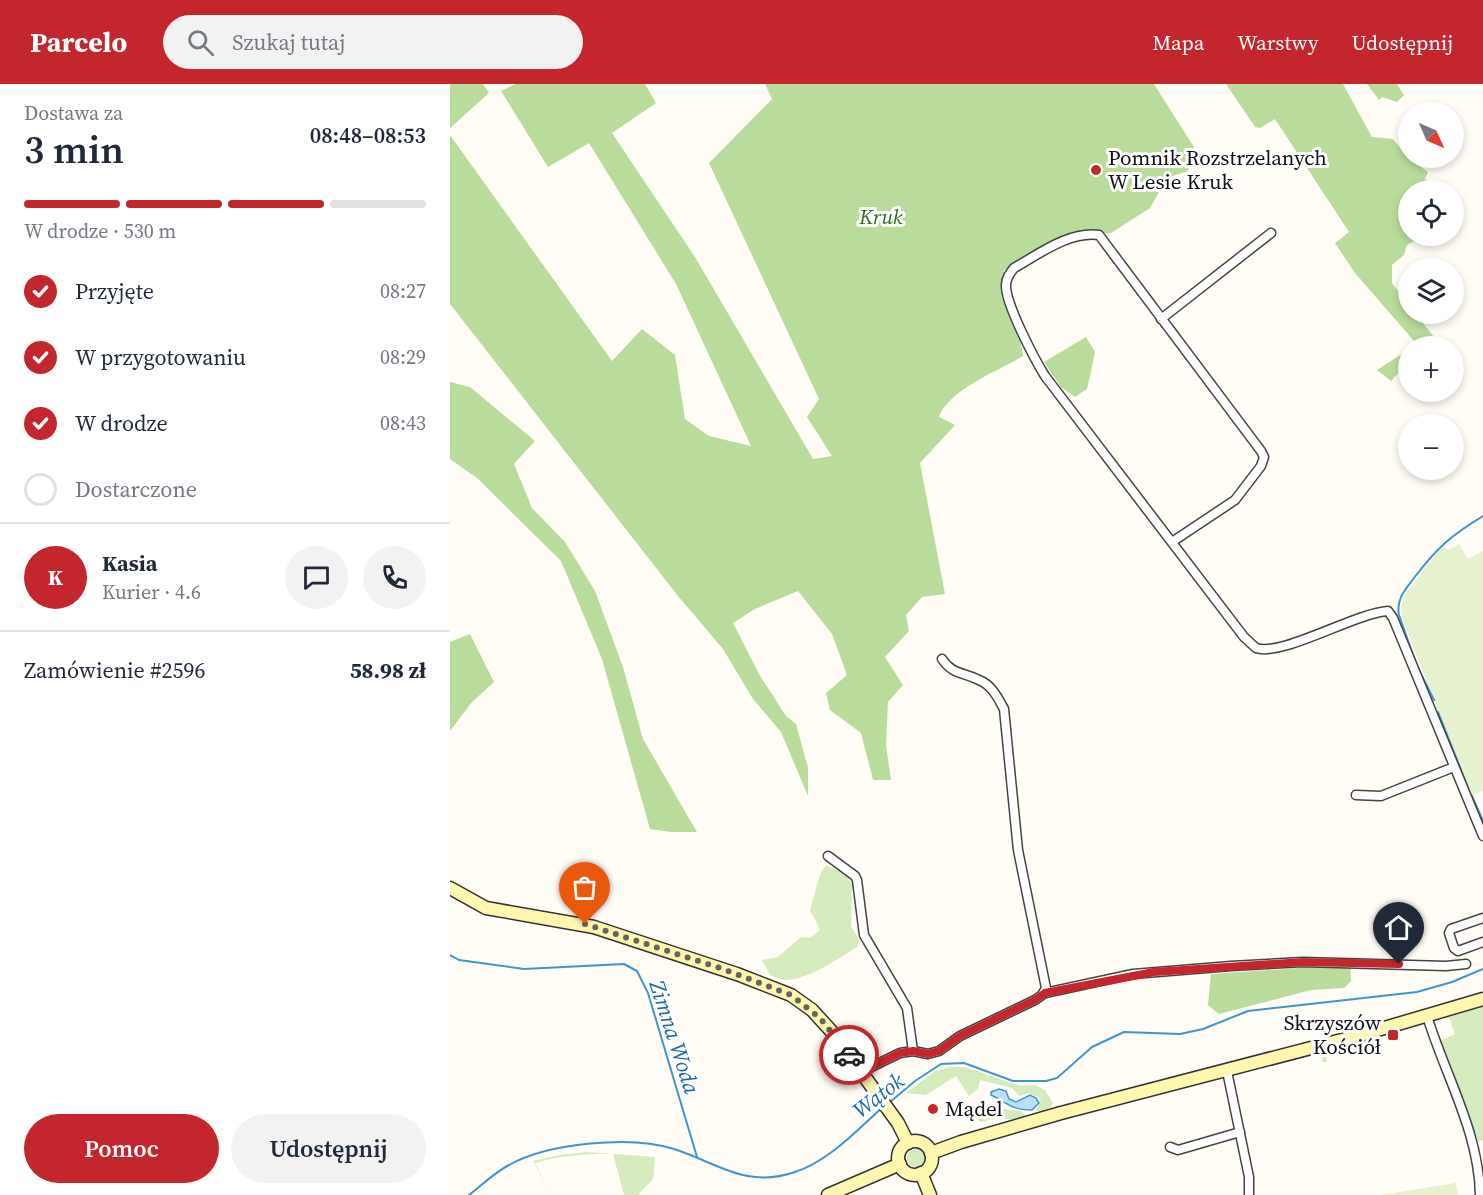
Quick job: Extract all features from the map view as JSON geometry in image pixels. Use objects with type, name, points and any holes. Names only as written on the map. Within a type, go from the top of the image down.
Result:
[{"type":"street","points":[[1161,319],[1271,233]]},
{"type":"street","points":[[1172,542],[1234,500],[1261,466],[1264,458],[1099,235],[1081,235],[1061,242],[1014,268],[1008,275],[1006,285],[1016,319],[1036,362],[1172,542],[1244,637],[1260,650],[1276,649],[1370,614],[1388,610],[1483,836]]},
{"type":"street","points":[[942,659],[952,671],[984,682],[994,691],[1004,709],[1018,850],[1046,984],[1045,993]]},
{"type":"street","points":[[1356,795],[1381,795],[1454,767]]},
{"type":"street","points":[[828,856],[855,876],[857,880],[864,935],[907,1008],[913,1051]]},
{"type":"street","points":[[450,888],[486,908],[594,927],[730,971],[791,995],[820,1018],[879,1097],[908,1143]]},
{"type":"street","points":[[1483,918],[1451,929],[1449,933],[1454,948],[1458,951],[1483,942]]},
{"type":"street","points":[[861,1072],[892,1056],[913,1051],[928,1054],[939,1051],[960,1036],[1045,993],[1133,974],[1303,962],[1446,966],[1467,964]]},
{"type":"street","points":[[932,1153],[961,1142],[1061,1113],[1227,1071],[1483,999]]},
{"type":"street","points":[[1427,1016],[1468,1127],[1476,1155],[1480,1195]]},
{"type":"street","points":[[1227,1071],[1250,1187],[1249,1195]]},
{"type":"street","points":[[1170,1147],[1178,1150],[1240,1132]]},
{"type":"street","points":[[915,1141],[924,1143],[932,1153],[929,1166],[921,1173],[907,1172],[900,1164],[899,1154],[908,1143],[915,1141]]},
{"type":"street","points":[[828,1195],[900,1164]]},
{"type":"street","points":[[921,1173],[930,1195]]},
{"type":"green space","points":[[450,84],[483,84],[489,93],[450,128]]},
{"type":"green space","name":"Kruk","points":[[515,84],[645,84],[656,103],[612,133],[695,257],[813,459],[832,456],[807,417],[819,399],[709,163],[772,99],[765,84],[1154,84],[1194,147],[1188,171],[1167,178],[1150,208],[1111,233],[1066,237],[1004,270],[1006,292],[1023,356],[963,389],[944,407],[939,417],[955,425],[920,463],[945,594],[922,597],[906,615],[909,631],[885,657],[903,685],[888,702],[886,745],[891,780],[873,780],[861,733],[830,710],[826,693],[847,675],[832,634],[798,591],[755,609],[733,623],[759,674],[786,716],[796,724],[808,768],[808,796],[781,732],[753,699],[723,649],[678,596],[450,304],[450,135],[612,361],[642,329],[675,355],[685,419],[709,436],[751,446],[676,284],[589,143],[548,167],[501,91]]},
{"type":"green space","points":[[1226,84],[1343,84],[1372,137],[1393,139],[1398,145],[1398,168],[1422,168],[1428,172],[1426,180],[1398,180],[1398,246],[1407,246],[1404,255],[1392,265],[1392,283],[1398,291],[1398,323],[1355,273],[1335,243],[1349,232],[1275,119],[1260,128],[1255,127]]},
{"type":"green space","points":[[1367,84],[1397,84],[1404,95],[1397,102],[1382,97],[1379,100]]},
{"type":"green space","points":[[1399,324],[1424,324],[1433,336],[1410,336]]},
{"type":"green space","points":[[1086,337],[1095,352],[1087,389],[1075,397],[1061,387],[1044,362]]},
{"type":"green space","points":[[1398,356],[1398,374],[1391,381],[1377,370]]},
{"type":"green space","points":[[450,382],[470,387],[535,441],[514,464],[532,508],[565,542],[595,591],[623,667],[643,739],[697,832],[650,829],[602,659],[561,561],[477,478],[450,459]]},
{"type":"green space","points":[[1459,544],[1468,559],[1483,551],[1483,791],[1471,796],[1403,620],[1401,608],[1403,597],[1441,548],[1450,549]]},
{"type":"green space","points":[[470,634],[494,682],[472,702],[450,731],[450,642]]},
{"type":"green space","points":[[826,865],[844,873],[852,884],[851,926],[859,940],[858,946],[842,957],[802,977],[784,980],[770,975],[762,960],[778,957],[801,937],[810,938],[820,930],[810,910],[820,874]]},
{"type":"green space","points":[[1350,959],[1351,981],[1344,988],[1311,990],[1219,1014],[1208,1005],[1211,974],[1328,966]]},
{"type":"green space","points":[[1483,1006],[1483,1140],[1478,1142],[1440,1041],[1455,1034],[1449,1017]]},
{"type":"green space","points":[[1376,1040],[1376,1042],[1326,1057],[1327,1062],[1322,1062],[1323,1052]]},
{"type":"green space","points":[[949,1067],[965,1067],[1021,1086],[1035,1085],[1045,1090],[1053,1103],[1051,1107],[1040,1112],[1036,1110],[1041,1101],[1038,1097],[1028,1093],[1019,1096],[1012,1088],[980,1080],[978,1089],[969,1096],[956,1076],[926,1095],[906,1093],[935,1071]]},
{"type":"green space","points":[[995,1105],[1004,1109],[1021,1111],[1025,1115],[1014,1119],[993,1119],[980,1122],[973,1114],[977,1107]]},
{"type":"green space","points":[[916,1149],[922,1152],[925,1158],[922,1164],[916,1167],[910,1164],[907,1158],[910,1152]]},
{"type":"green space","points":[[586,1152],[655,1157],[653,1179],[638,1195],[624,1195],[613,1154],[564,1157],[535,1163],[551,1195],[533,1161]]},
{"type":"green space","points":[[1456,1183],[1458,1195],[1380,1195]]},
{"type":"water","points":[[999,1089],[1006,1091],[1009,1099],[1016,1102],[1030,1095],[1039,1103],[1032,1110],[1014,1107],[991,1095],[991,1092]]},
{"type":"waterway","points":[[1434,700],[1417,666],[1399,615],[1400,599],[1437,551],[1453,536],[1483,516]]},
{"type":"waterway","points":[[1438,712],[1467,785]]},
{"type":"waterway","points":[[1472,796],[1483,821]]},
{"type":"waterway","name":"Zimna Woda","points":[[450,955],[459,960],[524,969],[624,964],[637,971],[648,993],[697,1157]]},
{"type":"waterway","name":"Wątok","points":[[890,1102],[915,1081],[941,1064],[964,1063],[1013,1081],[1046,1081],[1057,1078],[1092,1047],[1124,1032],[1180,1034],[1203,1029],[1248,1011],[1417,992],[1452,982],[1483,969]]},
{"type":"waterway","name":"Wątok","points":[[469,1195],[498,1172],[526,1157],[567,1147],[613,1142],[636,1142],[674,1149],[747,1176],[762,1178],[778,1176],[807,1167],[831,1153],[883,1107]]},
{"type":"way so far","points":[[585,924],[723,969],[791,995],[820,1018],[849,1055]]},
{"type":"place","name":"Pomnik Rozstrzelanych W Lesie Kruk","points":[[1096,170]]},
{"type":"place","name":"Skrzyszów Kościół","points":[[1393,1035]]},
{"type":"place","name":"Mądel","points":[[933,1109]]},
{"type":"route","points":[[849,1055],[861,1072],[869,1066],[900,1053],[913,1051],[934,1053],[960,1036],[1045,993],[1133,974],[1303,962],[1399,964]]}]
